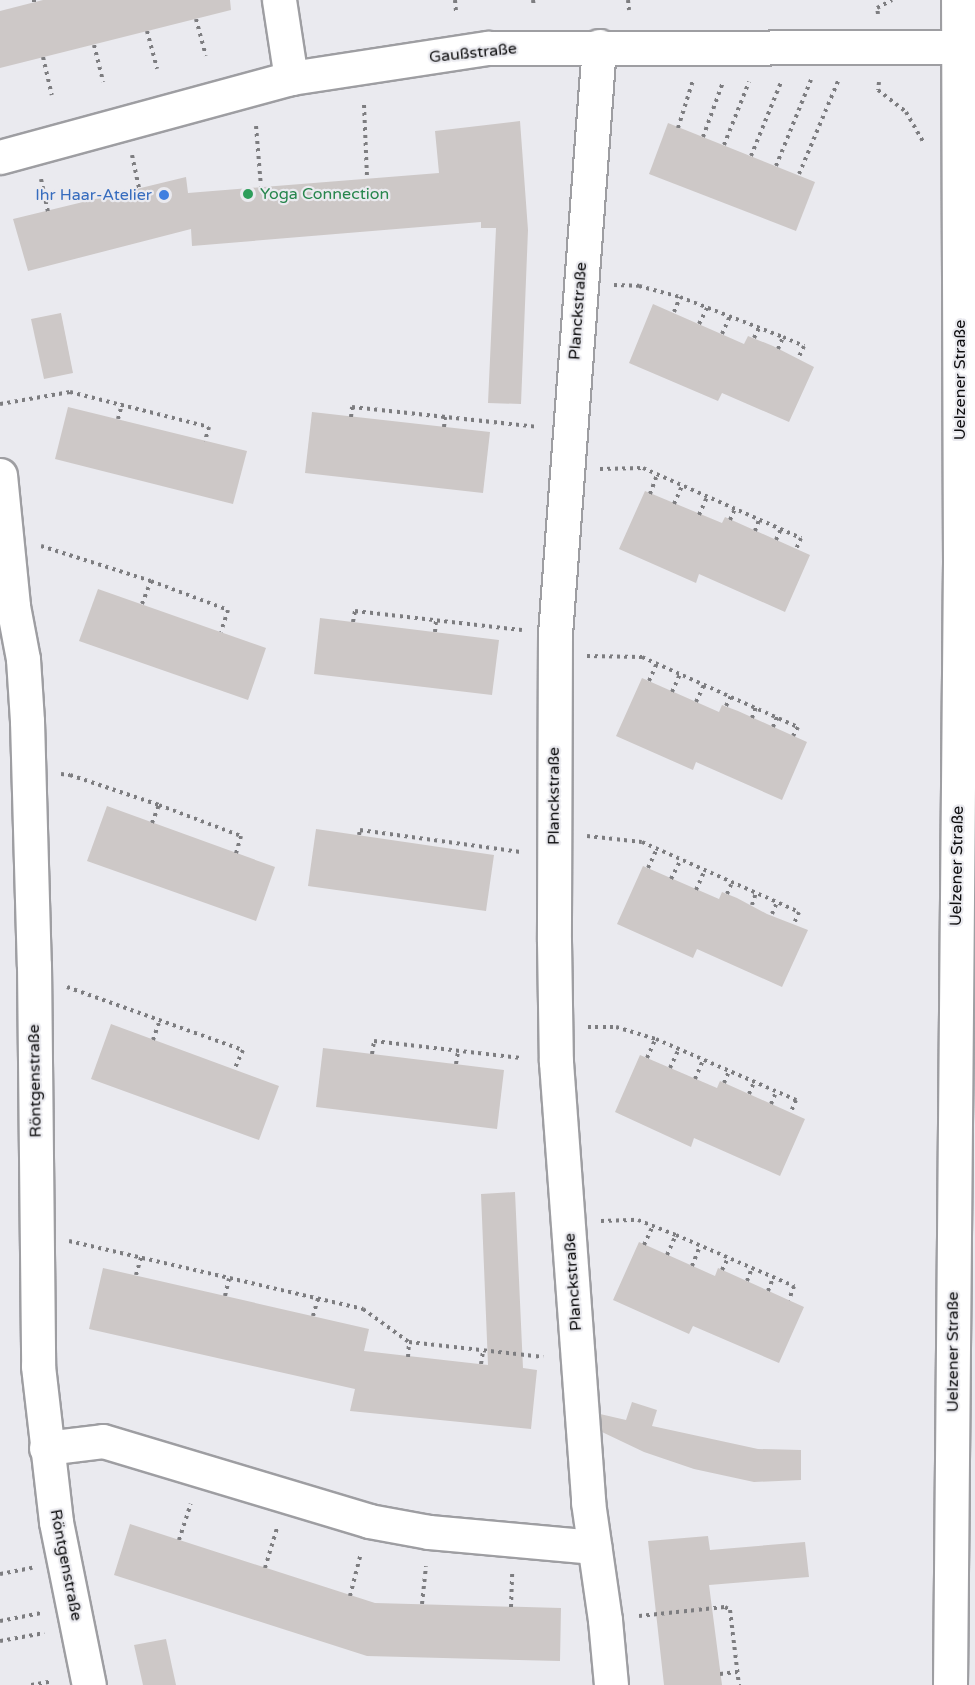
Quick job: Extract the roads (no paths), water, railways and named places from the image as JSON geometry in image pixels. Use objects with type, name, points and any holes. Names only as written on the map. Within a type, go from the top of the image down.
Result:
[{"type":"street","points":[[279,0],[291,78]]},
{"type":"street","name":"Uelzener Straße","points":[[950,1685],[960,585],[960,145],[966,47],[958,0]]},
{"type":"street","name":"Planckstraße","points":[[598,46],[554,645],[555,1028],[578,1360],[594,1547],[606,1620],[611,1685]]},
{"type":"street","name":"Gaußstraße","points":[[0,157],[291,78],[488,48],[966,47]]},
{"type":"street","name":"Röntgenstraße","points":[[0,475],[13,606],[23,659],[29,773],[38,1366],[56,1522],[89,1685]]},
{"type":"street","points":[[46,1448],[103,1441],[286,1498],[369,1521],[429,1532],[594,1547]]},
{"type":"place","name":"Yoga Connection","points":[[248,194]]},
{"type":"place","name":"Ihr Haar-Atelier","points":[[164,195]]}]
